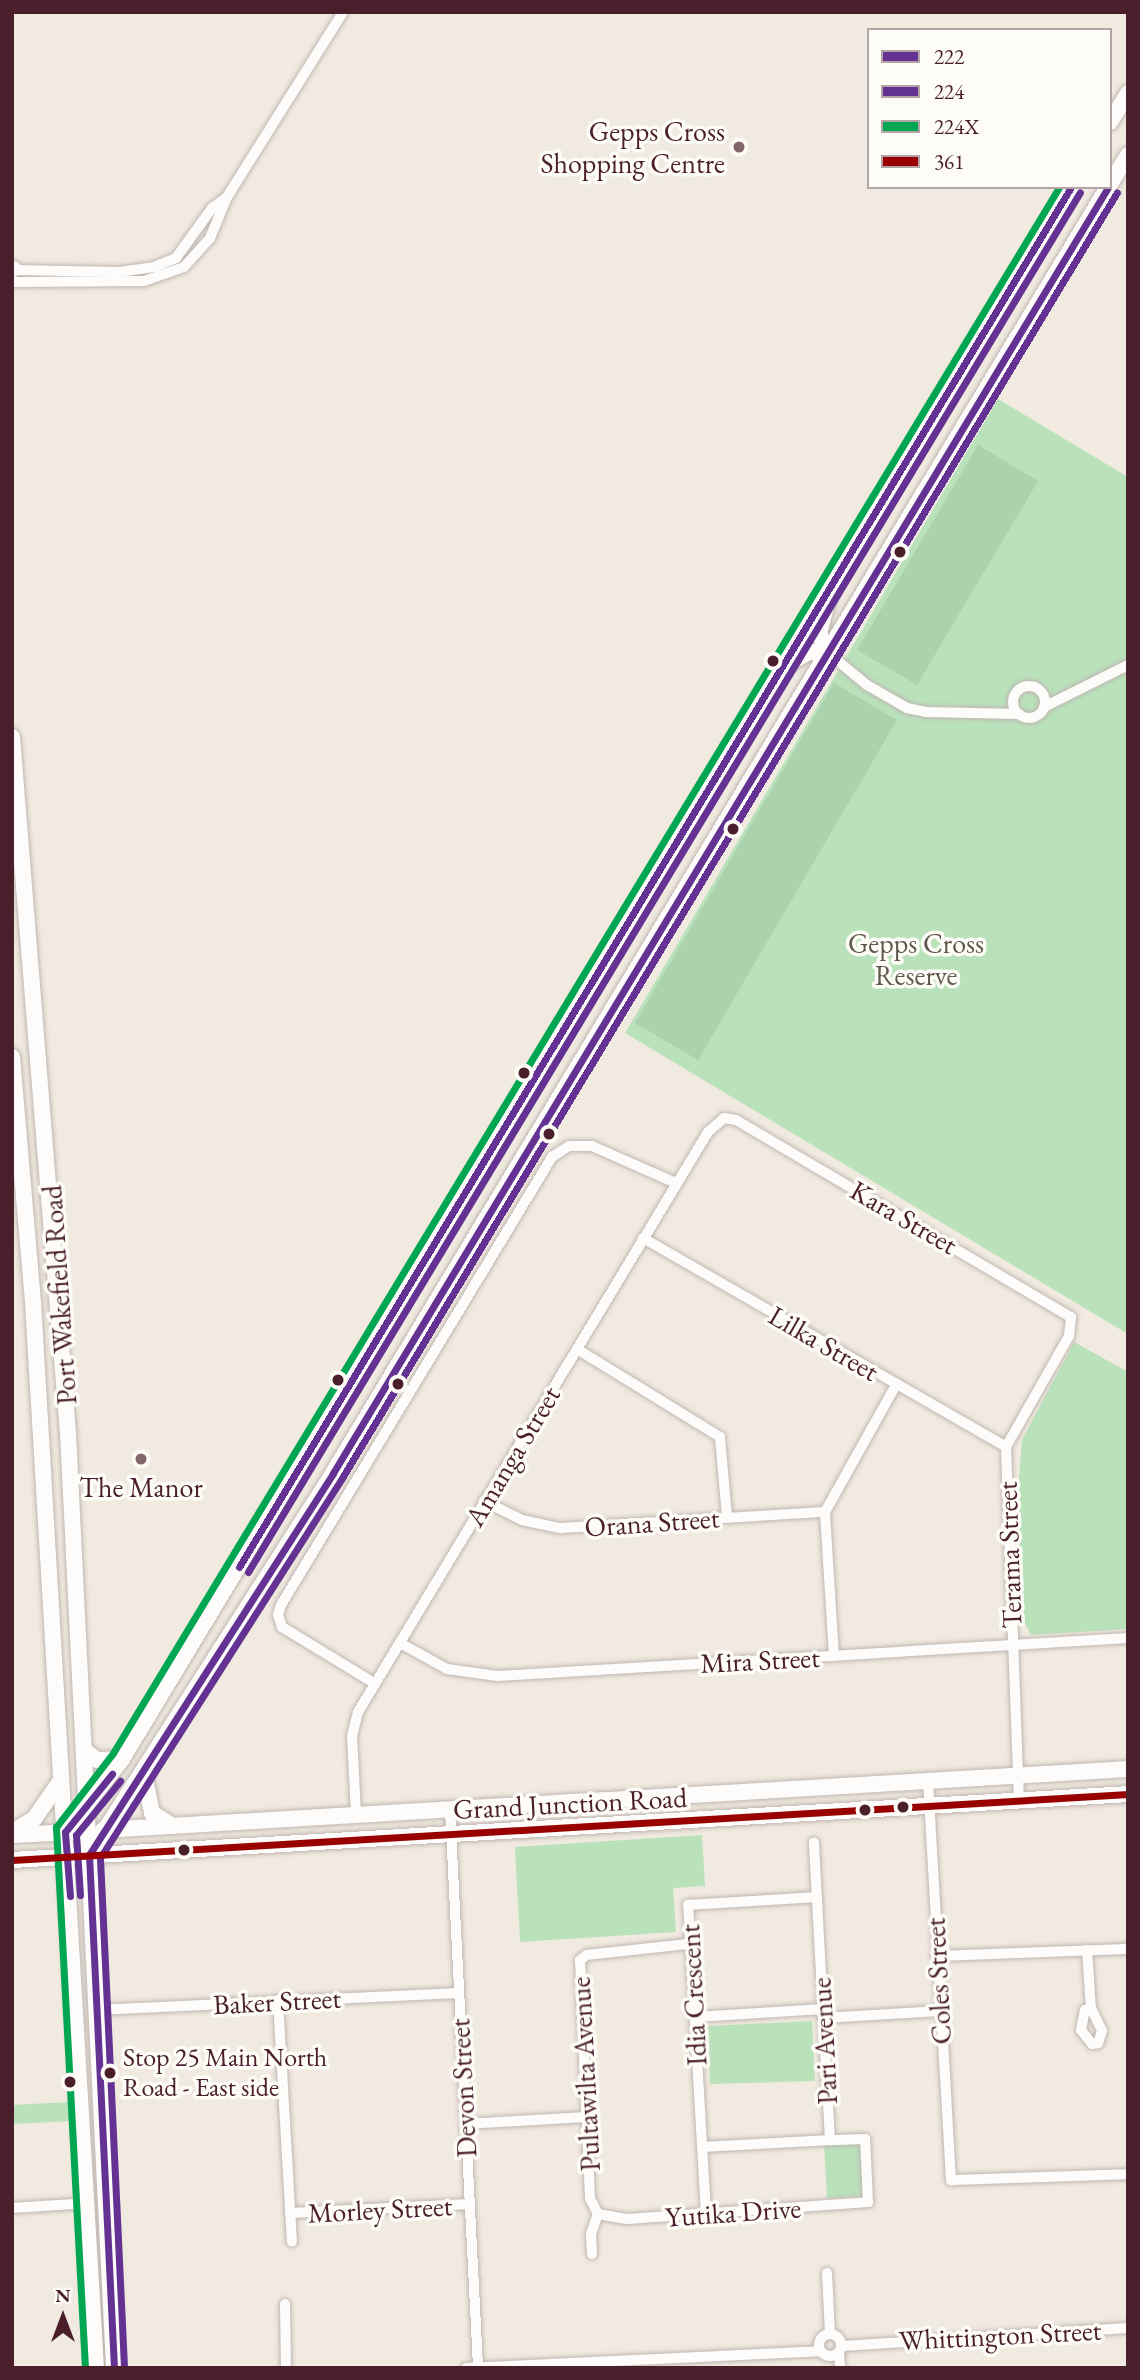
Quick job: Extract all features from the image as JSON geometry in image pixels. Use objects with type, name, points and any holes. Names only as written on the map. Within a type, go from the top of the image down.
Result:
[{"type":"highway","points":[[1112,121],[1128,93]]},
{"type":"highway","points":[[1112,181],[1128,155]]},
{"type":"highway","points":[[65,1832],[87,1809],[122,1759],[778,669],[1071,189]]},
{"type":"highway","points":[[89,1855],[144,1774],[256,1590],[333,1473],[1107,189]]},
{"type":"highway","points":[[827,652],[820,632],[830,583]]},
{"type":"highway","points":[[778,669],[809,652],[827,652]]},
{"type":"highway","name":"Port Wakefield Road","points":[[12,737],[48,1144],[75,1539],[96,2010],[97,2203]]},
{"type":"highway","name":"Port Wakefield Road","points":[[12,1057],[47,1539],[59,1783],[68,1857],[97,2203]]},
{"type":"highway","points":[[20,1145],[48,1144]]},
{"type":"highway","points":[[47,1539],[75,1539]]},
{"type":"highway","points":[[233,1576],[256,1590]]},
{"type":"highway","points":[[84,1750],[97,1760],[122,1759]]},
{"type":"highway","name":"Grand Junction Road","points":[[12,1833],[88,1831],[1128,1769]]},
{"type":"highway","points":[[144,1774],[152,1813],[172,1826]]},
{"type":"highway","points":[[12,1833],[34,1819],[59,1783]]},
{"type":"highway","name":"Grand Junction Road","points":[[12,1860],[1128,1794]]},
{"type":"highway","points":[[341,1840],[356,1814],[376,1839]]},
{"type":"highway","points":[[96,2368],[97,2203]]},
{"type":"highway","points":[[97,2203],[114,2368]]},
{"type":"street","points":[[12,282],[144,281],[163,277],[184,267],[210,238],[227,197],[343,12]]},
{"type":"street","points":[[12,269],[120,272],[154,267],[176,258],[212,208],[227,197]]},
{"type":"street","points":[[827,652],[867,685],[907,708],[1033,717],[1044,707],[1069,696],[1097,677],[1128,665]]},
{"type":"street","points":[[991,712],[1027,686],[1043,694],[1069,696]]},
{"type":"street","points":[[1043,694],[1044,707]]},
{"type":"street","points":[[1013,698],[1019,714]]},
{"type":"street","name":"Amanga Street","points":[[356,1814],[352,1737],[358,1712],[676,1183],[708,1132],[724,1118]]},
{"type":"street","name":"Kara Street","points":[[724,1118],[1063,1309],[1071,1317],[1073,1327]]},
{"type":"street","points":[[374,1683],[282,1627],[278,1615],[545,1168],[552,1157],[569,1146],[592,1146],[676,1183]]},
{"type":"street","name":"Lilka Street","points":[[643,1238],[1006,1447]]},
{"type":"street","name":"Terama Street","points":[[1019,1800],[1006,1447],[1073,1327]]},
{"type":"street","points":[[577,1349],[720,1437],[727,1517]]},
{"type":"street","points":[[834,1656],[825,1512],[896,1385]]},
{"type":"street","name":"Orana Street","points":[[484,1500],[522,1520],[561,1528],[825,1512]]},
{"type":"street","name":"Mira Street","points":[[400,1643],[467,1675],[1128,1638]]},
{"type":"street","name":"Coles Street","points":[[928,1782],[951,2180],[1128,2174]]},
{"type":"street","name":"Devon Street","points":[[450,1810],[478,2367]]},
{"type":"street","name":"Pari Avenue","points":[[814,1842],[830,2140],[865,2139],[869,2202]]},
{"type":"street","name":"Idia Crescent","points":[[706,2214],[688,1905],[817,1898]]},
{"type":"street","name":"Pultawilta Avenue","points":[[592,2254],[591,2234],[598,2214],[591,2204],[580,1960],[587,1955],[690,1944]]},
{"type":"street","points":[[936,1956],[1128,1949]]},
{"type":"street","points":[[1087,1950],[1091,2008]]},
{"type":"street","name":"Baker Street","points":[[96,2010],[459,1993]]},
{"type":"street","points":[[278,2000],[292,2242]]},
{"type":"street","points":[[695,2017],[940,2011]]},
{"type":"street","points":[[465,2124],[586,2117]]},
{"type":"street","points":[[702,2147],[830,2140]]},
{"type":"street","name":"Yutika Drive","points":[[598,2214],[612,2219],[869,2202]]},
{"type":"street","points":[[12,2208],[97,2203]]},
{"type":"street","name":"Morley Street","points":[[290,2213],[469,2204]]},
{"type":"street","points":[[827,2273],[834,2342],[840,2368]]},
{"type":"street","points":[[285,2304],[288,2367]]},
{"type":"street","name":"Whittington Street","points":[[466,2368],[790,2349],[834,2342],[1128,2328]]},
{"type":"street","points":[[824,2368],[822,2353],[834,2342]]},
{"type":"street","name":"Whittington Street","points":[[790,2349],[822,2353],[834,2342]]},
{"type":"green space","name":"Gepps Cross Reserve","points":[[998,399],[1128,477],[1128,1334],[625,1033]]},
{"type":"green space","points":[[978,445],[1038,481],[917,685],[857,650]]},
{"type":"green space","points":[[834,683],[897,720],[698,1060],[635,1023]]},
{"type":"green space","points":[[1074,1342],[1128,1372],[1128,1629],[1031,1635],[1022,1618],[1018,1490],[1022,1440]]},
{"type":"green space","points":[[702,1835],[705,1886],[673,1888],[676,1932],[520,1942],[515,1847]]},
{"type":"green space","points":[[812,2021],[815,2081],[710,2084],[708,2026]]},
{"type":"green space","points":[[69,2102],[71,2121],[13,2124],[12,2105]]},
{"type":"green space","points":[[862,2142],[865,2196],[827,2198],[824,2144]]},
{"type":"transit line","name":"224X","points":[[85,2368],[56,1827],[113,1753],[1058,189]]},
{"type":"transit line","name":"222","points":[[239,1567],[1070,189]]},
{"type":"transit line","name":"222","points":[[114,2368],[89,1855],[333,1473],[1107,189]]},
{"type":"transit line","name":"224","points":[[248,1572],[1080,192]]},
{"type":"transit line","name":"224","points":[[124,2367],[100,1858],[342,1478],[1117,192]]},
{"type":"transit line","name":"222","points":[[70,1896],[65,1832],[112,1774]]},
{"type":"transit line","name":"224","points":[[80,1895],[76,1835],[120,1781]]},
{"type":"transit line","name":"361","points":[[12,1860],[1128,1794]]},
{"type":"place","name":"Gepps Cross Shopping Centre","points":[[739,147]]},
{"type":"place","name":"The Manor","points":[[141,1459]]},
{"type":"place","name":"Stop 25 Main North Road - East side","points":[[110,2073]]}]
